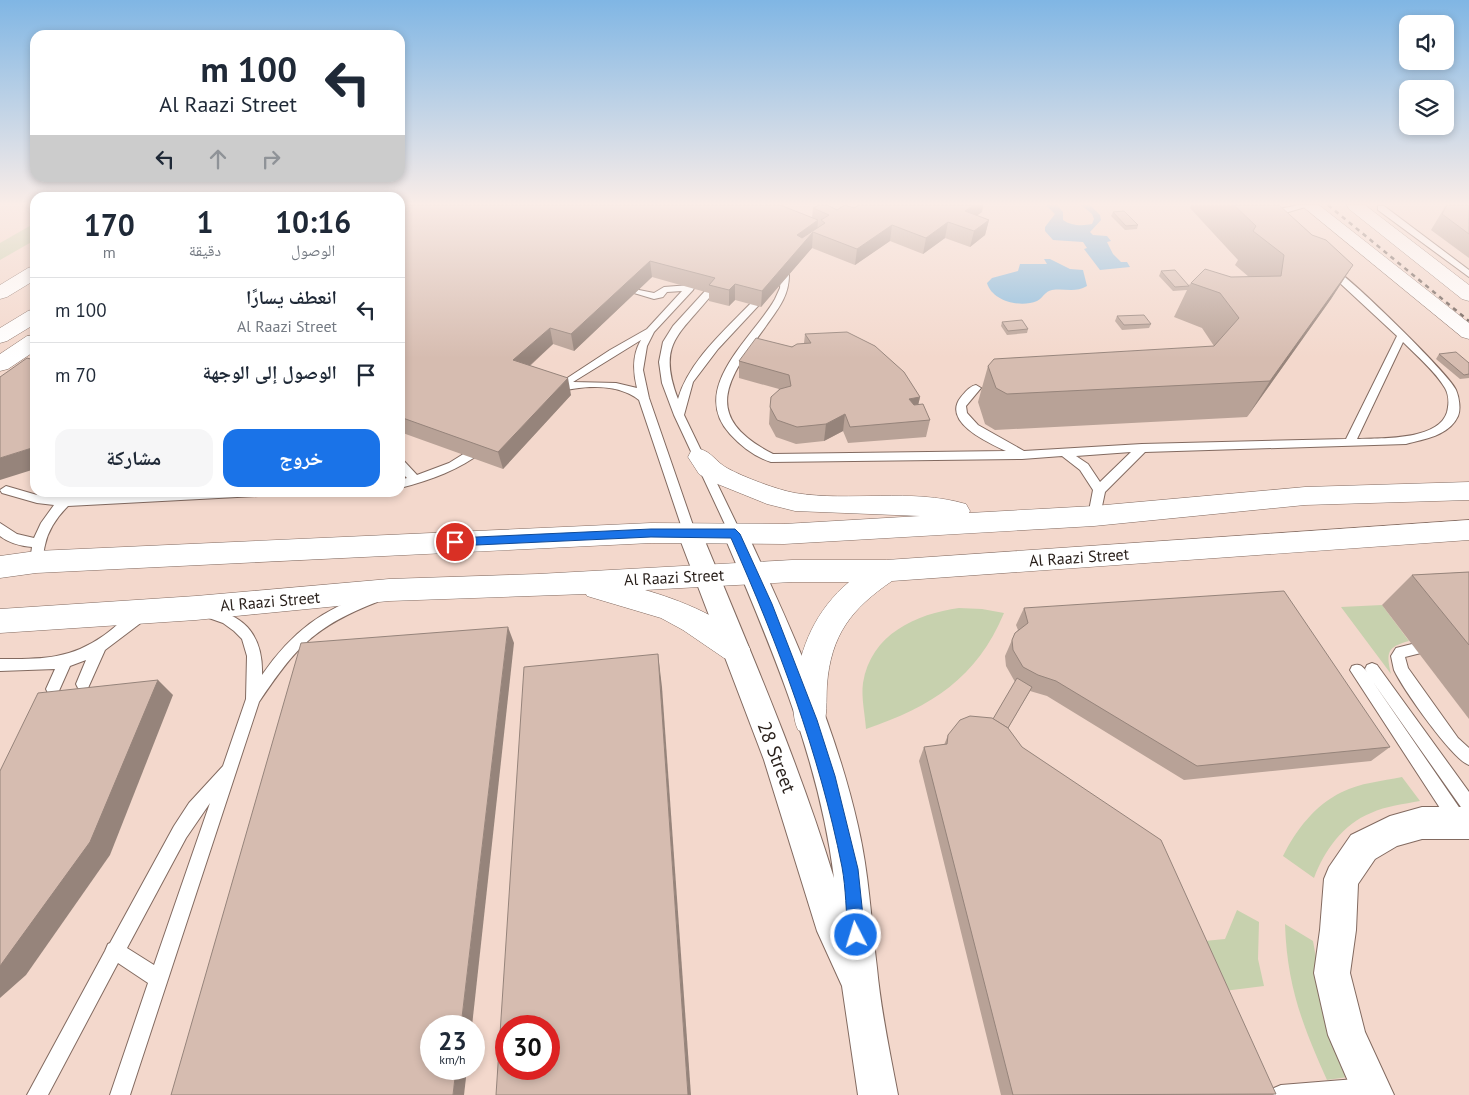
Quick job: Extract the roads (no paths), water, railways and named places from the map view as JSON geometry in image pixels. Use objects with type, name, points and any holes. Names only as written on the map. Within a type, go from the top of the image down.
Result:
[{"type":"main road","points":[[1372,256],[1469,333]]},
{"type":"main road","points":[[1420,256],[1469,295]]},
{"type":"main road","points":[[0,293],[30,275]]},
{"type":"main road","points":[[0,337],[30,318]]},
{"type":"main road","points":[[4,373],[30,346]]},
{"type":"main road","points":[[4,373],[30,364]]},
{"type":"main road","points":[[700,457],[708,468],[719,475],[769,495],[795,502],[905,505],[944,509],[995,520]]},
{"type":"main road","points":[[1435,492],[1469,485]]},
{"type":"main road","points":[[0,567],[37,552],[651,533],[784,534],[995,520],[1094,516],[1305,496],[1469,491]]},
{"type":"main road","name":"Al Raazi Street","points":[[0,621],[196,608],[388,590],[538,585],[752,572],[886,570],[1469,530]]},
{"type":"main road","points":[[810,720],[809,688],[814,658],[824,632],[839,608],[853,594],[886,570]]},
{"type":"main road","points":[[538,585],[595,588],[658,605],[694,621],[736,649]]},
{"type":"street","name":"28 Street","points":[[690,534],[791,791],[807,838],[828,917],[837,940],[860,981]]},
{"type":"street","name":"28 Street","points":[[735,534],[752,572],[810,720],[828,776],[850,869],[860,981],[878,1095]]},
{"type":"street","points":[[1373,1091],[1347,1035],[1332,974],[1338,930],[1341,878],[1363,847],[1390,832],[1422,823],[1466,817]]},
{"type":"lane","points":[[1446,256],[1469,274]]},
{"type":"lane","points":[[769,263],[785,275],[784,290],[777,304],[728,371],[721,391],[722,409],[727,425],[742,440],[771,458],[1022,455],[1142,448],[1350,443],[1406,440],[1426,435],[1444,427],[1453,415],[1454,402],[1451,389],[1402,335],[1323,264]]},
{"type":"lane","points":[[637,291],[654,296],[664,290],[690,288],[650,331],[642,346],[638,370],[644,398],[690,534]]},
{"type":"lane","points":[[708,293],[678,326],[668,342],[664,362],[667,383],[679,415],[735,534]]},
{"type":"lane","points":[[679,415],[688,382],[715,347],[754,305]]},
{"type":"lane","points":[[644,398],[630,389],[617,386],[569,386],[550,393],[631,340],[650,331]]},
{"type":"lane","points":[[1350,443],[1402,335]]},
{"type":"lane","points":[[976,388],[961,405],[964,419],[986,436],[1022,455]]},
{"type":"lane","points":[[405,483],[457,464],[493,438]]},
{"type":"lane","points":[[1094,516],[1099,490],[1142,448]]},
{"type":"lane","points":[[1064,452],[1084,467],[1099,490]]},
{"type":"lane","points":[[405,469],[415,480]]},
{"type":"lane","points":[[6,490],[36,499],[65,502],[162,497]]},
{"type":"lane","points":[[0,528],[37,552],[42,532],[50,518],[70,497]]},
{"type":"lane","points":[[253,699],[279,660],[298,640],[320,623],[388,590]]},
{"type":"lane","points":[[120,1095],[253,699],[254,648],[248,635],[239,625],[226,617],[196,608]]},
{"type":"lane","points":[[4,667],[65,662],[77,658],[100,645],[147,611]]},
{"type":"lane","points":[[83,684],[100,645]]},
{"type":"lane","points":[[1416,649],[1401,652],[1398,656],[1401,670],[1453,744],[1469,758]]},
{"type":"lane","points":[[53,689],[65,662]]},
{"type":"lane","points":[[1364,669],[1466,817]]},
{"type":"lane","points":[[37,1095],[114,950],[180,832],[212,788],[230,768]]},
{"type":"lane","points":[[114,950],[159,979]]},
{"type":"lane","points":[[1281,1095],[1373,1091]]},
{"type":"water","points":[[1089,256],[1115,256],[1121,262],[1127,262],[1130,267],[1100,270]]},
{"type":"water","points":[[1044,259],[1050,259],[1070,269],[1083,270],[1087,286],[1078,289],[1050,291],[1037,301],[1023,304],[1001,298],[990,289],[987,283],[992,278],[1018,271],[1020,264],[1047,264]]},
{"type":"railway","points":[[1390,256],[1469,321]]}]
